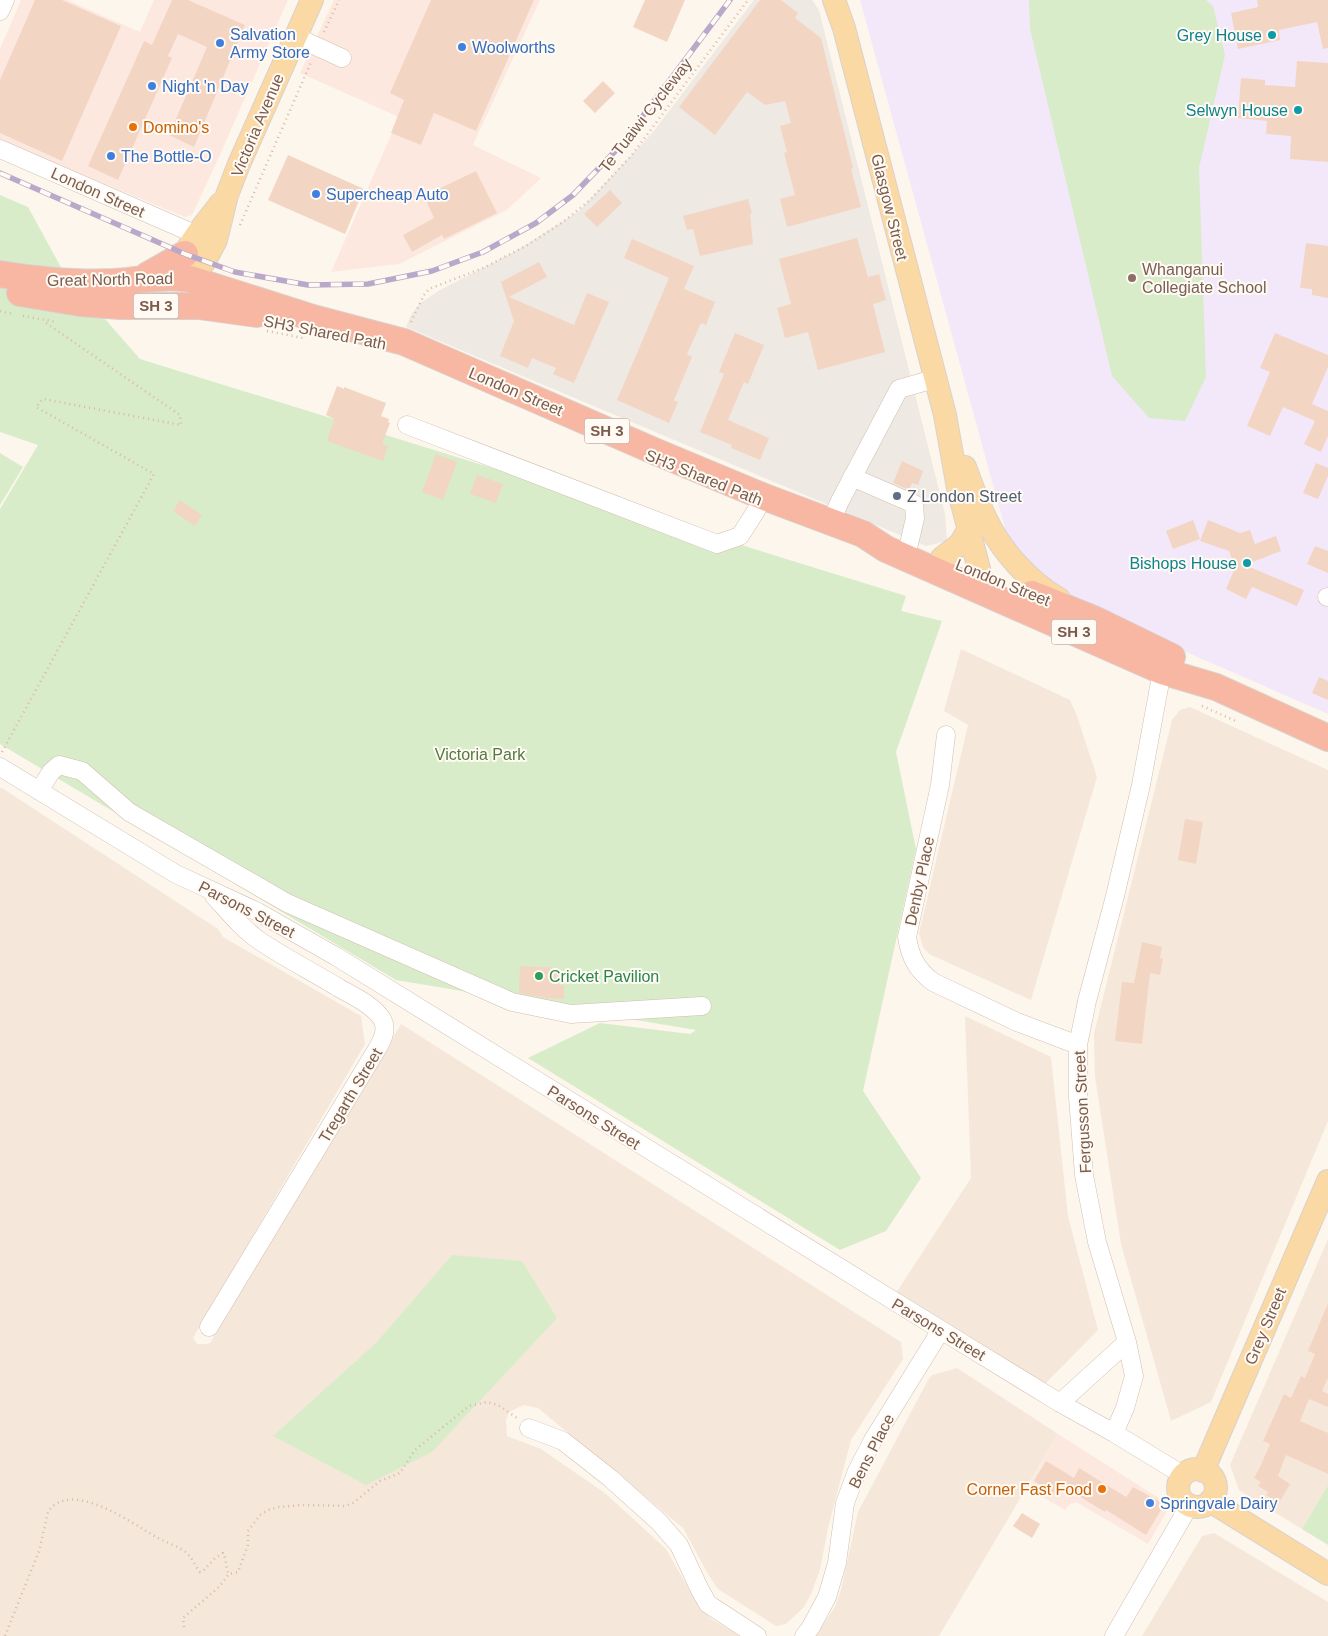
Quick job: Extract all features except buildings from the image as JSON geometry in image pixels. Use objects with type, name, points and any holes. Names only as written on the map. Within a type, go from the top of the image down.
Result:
[{"type":"highway","points":[[138,280],[156,272],[191,244]]},
{"type":"highway","name":"Great North Road","points":[[0,274],[40,280],[113,282],[174,277],[190,279]]},
{"type":"highway","points":[[40,280],[93,292],[138,295],[166,291],[190,279]]},
{"type":"highway","name":"London Street","points":[[190,279],[310,329],[404,342],[762,496],[863,534],[886,549],[1096,620],[1169,655],[1216,687]]},
{"type":"highway","name":"Great North Road","points":[[0,290],[80,303],[120,306],[199,306],[253,314],[310,329]]},
{"type":"highway","name":"London Street","points":[[863,534],[888,537],[942,558],[983,583],[1162,671],[1216,687],[1328,738]]},
{"type":"main road","name":"Victoria Avenue","points":[[190,279],[205,261],[216,240],[227,196],[239,164],[312,0]]},
{"type":"main road","name":"Glasgow Street","points":[[834,0],[844,28],[934,379],[945,415],[984,514],[997,540],[1012,559],[1036,582],[1055,597],[1096,620]]},
{"type":"main road","name":"Victoria Avenue","points":[[191,244],[227,196]]},
{"type":"main road","points":[[190,279],[185,265],[191,244]]},
{"type":"main road","name":"Glasgow Street","points":[[945,415],[958,488],[983,583]]},
{"type":"main road","points":[[942,558],[960,544],[969,529]]},
{"type":"main road","name":"Grey Street","points":[[1193,1473],[1328,1181]]},
{"type":"main road","points":[[1200,1504],[1214,1496],[1215,1484],[1213,1478],[1193,1473],[1178,1486],[1180,1498],[1200,1504],[1328,1574]]},
{"type":"street","points":[[0,11],[5,0]]},
{"type":"street","points":[[296,37],[342,58]]},
{"type":"street","name":"London Street","points":[[0,149],[191,244]]},
{"type":"street","points":[[831,521],[899,389],[934,379]]},
{"type":"street","points":[[407,425],[718,544],[740,536],[756,511],[762,496]]},
{"type":"street","points":[[852,477],[914,504],[915,518],[909,544]]},
{"type":"street","name":"Fergusson Street","points":[[1114,1433],[1125,1408],[1134,1376],[1127,1342],[1097,1242],[1084,1175],[1078,1097],[1078,1045],[1087,1001],[1115,896],[1141,785],[1162,671]]},
{"type":"street","name":"Denby Place","points":[[946,735],[940,785],[907,937],[909,950],[922,974],[933,982],[1017,1022],[1078,1045]]},
{"type":"street","points":[[39,791],[51,772],[59,765],[82,771],[128,812],[287,903],[512,1002],[571,1014],[702,1006]]},
{"type":"street","name":"Parsons Street","points":[[0,768],[176,874],[258,912],[337,957],[1060,1403],[1193,1473]]},
{"type":"street","name":"Tregarth Street","points":[[209,1327],[384,1036],[382,1019],[374,1010],[259,940],[243,927],[210,891]]},
{"type":"street","name":"Bens Place","points":[[804,1636],[827,1597],[837,1564],[845,1503],[856,1471],[941,1330]]},
{"type":"street","points":[[1060,1403],[1127,1342]]},
{"type":"street","points":[[529,1428],[563,1441],[610,1478],[659,1522],[679,1546],[708,1604],[757,1636]]},
{"type":"street","points":[[1114,1636],[1200,1504]]},
{"type":"path","points":[[238,229],[339,0]]},
{"type":"path","name":"Te Tuaiwi Cycleway","points":[[402,320],[411,322],[424,295],[429,289],[483,268],[526,246],[563,222],[595,195],[632,156],[748,0]]},
{"type":"path","points":[[0,311],[58,322]]},
{"type":"path","points":[[0,755],[154,474],[36,407],[43,400],[181,425],[180,415],[42,320]]},
{"type":"path","name":"SH3 Shared Path","points":[[264,331],[310,329]]},
{"type":"path","points":[[184,1627],[183,1618],[219,1587],[229,1574],[238,1572],[248,1546],[248,1531],[260,1515],[268,1510],[279,1507],[302,1506],[337,1507],[353,1503],[380,1481],[400,1472],[415,1450],[469,1406],[486,1402],[498,1405],[505,1408],[529,1428]]},
{"type":"path","points":[[5,1636],[39,1550],[48,1512],[52,1506],[61,1501],[87,1501],[110,1510],[184,1551],[191,1557],[200,1572],[223,1553],[229,1574]]},
{"type":"shaded area","points":[[21,0],[67,0],[140,32],[154,0],[288,0],[192,215],[185,217],[0,141],[0,49]]},
{"type":"shaded area","points":[[334,0],[540,0],[473,145],[541,178],[507,210],[399,264],[331,272],[399,117],[300,73]]},
{"type":"shaded area","points":[[754,0],[812,0],[819,10],[945,514],[947,541],[926,546],[406,327],[411,315],[419,304],[440,290],[514,252],[579,211],[653,132]]},
{"type":"shaded area","name":"Whanganui Collegiate School","points":[[860,0],[1328,0],[1328,714],[1049,592],[1012,554]]},
{"type":"shaded area","points":[[961,649],[1070,700],[1097,777],[1031,1000],[929,954],[923,947],[919,933],[968,725],[944,711]]},
{"type":"shaded area","points":[[1190,707],[1328,770],[1328,1121],[1211,1402],[1171,1421],[1121,1244],[1095,1077],[1094,1034],[1172,720],[1180,710]]},
{"type":"shaded area","points":[[0,788],[218,929],[223,937],[361,1016],[365,1044],[193,1338],[197,1344],[210,1343],[401,1024],[901,1342],[903,1359],[851,1440],[828,1528],[820,1570],[804,1607],[786,1624],[776,1626],[718,1589],[683,1528],[538,1408],[524,1405],[509,1412],[506,1420],[507,1436],[541,1449],[605,1493],[666,1549],[698,1605],[711,1619],[740,1636],[0,1636]]},
{"type":"shaded area","points":[[965,1016],[1051,1057],[1068,1216],[1098,1330],[1044,1385],[896,1293],[971,1178]]},
{"type":"shaded area","points":[[1328,1239],[1328,1485],[1302,1529],[1239,1490],[1230,1465]]},
{"type":"shaded area","points":[[957,1368],[1058,1434],[939,1636],[813,1636],[818,1632],[835,1607],[841,1590],[858,1512],[928,1380],[932,1375]]},
{"type":"shaded area","points":[[1058,1434],[1162,1500],[1166,1513],[1148,1544],[1076,1502],[1069,1505],[1065,1510],[1027,1488]]},
{"type":"shaded area","points":[[1214,1533],[1328,1602],[1328,1636],[1142,1636],[1202,1536]]},
{"type":"green space","points":[[1029,0],[1206,0],[1213,6],[1225,55],[1199,168],[1206,377],[1185,421],[1149,418],[1112,376],[1030,29]]},
{"type":"green space","name":"Victoria Park","points":[[0,195],[28,207],[63,271],[140,359],[906,596],[901,611],[942,621],[896,752],[916,849],[863,1091],[921,1178],[886,1231],[840,1250],[528,1058],[600,1023],[690,1034],[696,1030],[396,980],[0,744],[0,509],[38,445],[0,432]]},
{"type":"green space","points":[[0,453],[23,467],[0,505]]},
{"type":"green space","points":[[452,1255],[522,1261],[557,1318],[432,1452],[366,1485],[273,1436],[377,1342]]},
{"type":"green space","points":[[1328,1485],[1328,1545],[1302,1529]]},
{"type":"railway","points":[[0,173],[185,254],[235,272],[308,285],[368,284],[432,271],[483,252],[536,223],[573,195],[621,145],[730,0]]},
{"type":"place","name":"Grey House","points":[[1272,35]]},
{"type":"place","name":"Salvation Army Store","points":[[220,43]]},
{"type":"place","name":"Woolworths","points":[[462,47]]},
{"type":"place","name":"Night 'n Day","points":[[152,86]]},
{"type":"place","name":"Selwyn House","points":[[1298,110]]},
{"type":"place","name":"Domino's","points":[[133,127]]},
{"type":"place","name":"The Bottle-O","points":[[111,156]]},
{"type":"place","name":"Supercheap Auto","points":[[316,194]]},
{"type":"place","name":"Whanganui Collegiate School","points":[[1132,278]]},
{"type":"place","name":"Z London Street","points":[[897,496]]},
{"type":"place","name":"Bishops House","points":[[1247,563]]},
{"type":"place","name":"Cricket Pavilion","points":[[539,976]]},
{"type":"place","name":"Corner Fast Food","points":[[1102,1489]]},
{"type":"place","name":"Springvale Dairy","points":[[1150,1503]]}]
